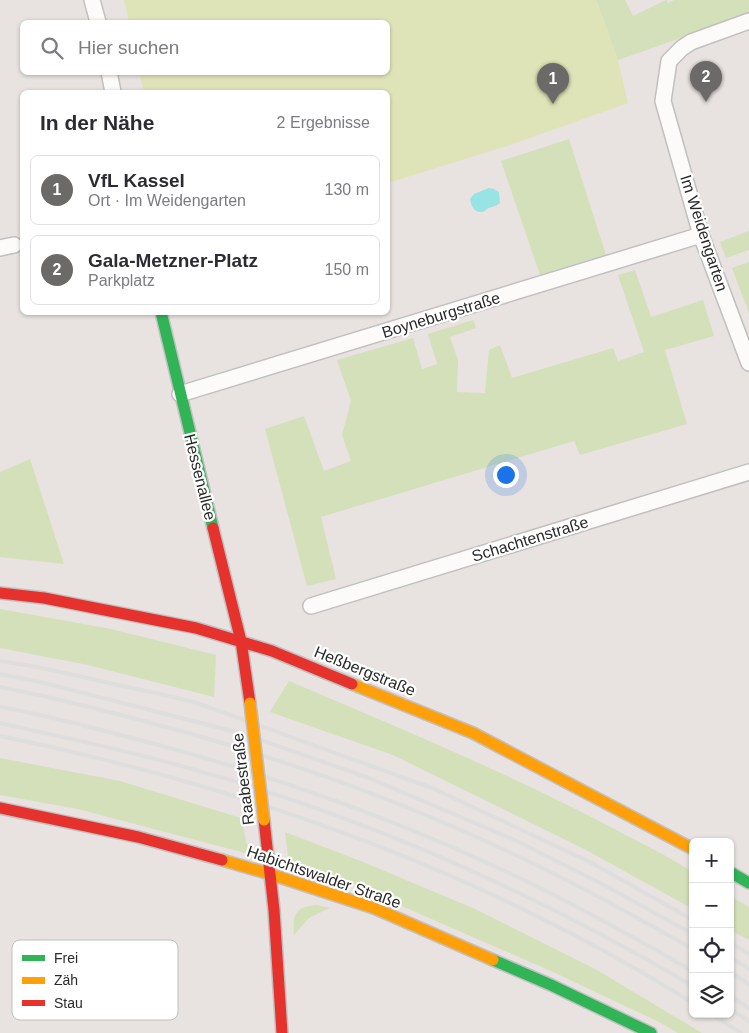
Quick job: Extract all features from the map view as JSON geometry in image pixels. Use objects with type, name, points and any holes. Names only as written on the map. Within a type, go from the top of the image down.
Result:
[{"type":"street","points":[[92,0],[97,20]]},
{"type":"street","name":"Im Weidengarten","points":[[749,21],[691,42],[682,48],[669,62],[663,101],[701,235],[749,363]]},
{"type":"street","points":[[110,75],[113,90]]},
{"type":"street","name":"Boyneburgstraße","points":[[180,394],[701,235]]},
{"type":"street","name":"Hessenallee","points":[[162,315],[241,641]]},
{"type":"street","name":"Schachtenstraße","points":[[311,606],[749,472]]},
{"type":"street","name":"Heßbergstraße","points":[[0,593],[44,598],[188,626],[272,651],[473,733],[689,848]]},
{"type":"street","name":"Raabestraße","points":[[241,641],[274,910],[282,1033]]},
{"type":"street","name":"Habichtswalder Straße","points":[[0,808],[138,837],[270,874],[374,908],[551,986],[651,1033]]},
{"type":"street","points":[[734,874],[749,883]]},
{"type":"green space","points":[[124,0],[596,0],[618,60],[628,103],[510,145],[390,182],[390,90],[143,90],[140,75],[390,75],[390,20],[129,20]]},
{"type":"green space","points":[[596,0],[625,0],[633,16],[666,0],[668,3],[674,0],[749,0],[749,14],[618,60]]},
{"type":"green space","points":[[569,139],[606,255],[540,275],[501,161]]},
{"type":"green space","points":[[749,231],[749,250],[726,258],[720,242]]},
{"type":"green space","points":[[749,262],[749,313],[732,268]]},
{"type":"green space","points":[[635,270],[651,317],[703,300],[714,336],[665,350],[687,424],[580,455],[574,441],[321,517],[336,579],[307,586],[265,429],[304,416],[324,471],[351,461],[342,435],[351,401],[337,360],[413,338],[422,369],[437,364],[428,334],[473,320],[476,328],[450,337],[458,360],[457,392],[485,393],[489,350],[500,345],[512,378],[613,348],[618,361],[644,352],[618,275]]},
{"type":"green space","points":[[30,459],[64,564],[0,557],[0,472]]},
{"type":"green space","points":[[0,609],[111,629],[216,655],[214,697],[88,665],[0,648]]},
{"type":"green space","points":[[289,681],[448,749],[526,785],[603,823],[689,870],[689,907],[586,850],[393,755],[270,712]]},
{"type":"green space","points":[[0,758],[120,781],[241,818],[249,854],[78,809],[0,795]]},
{"type":"green space","points":[[285,832],[475,909],[597,970],[702,1033],[678,1033],[657,1021],[551,971],[356,886],[289,865]]},
{"type":"green space","points":[[734,898],[749,907],[749,940],[734,932]]},
{"type":"green space","points":[[318,905],[330,908],[309,918],[294,935],[294,922],[297,912],[305,907]]},
{"type":"water","points":[[489,188],[499,192],[500,203],[483,212],[476,211],[470,199],[474,194]]},
{"type":"railway","points":[[0,661],[37,667],[191,701],[432,788],[590,862],[689,918]]},
{"type":"railway","points":[[0,674],[36,681],[244,734],[369,778],[517,841],[602,884],[689,932]]},
{"type":"railway","points":[[0,687],[88,707],[187,733],[328,777],[374,794],[419,812],[532,863],[689,947]]},
{"type":"railway","points":[[0,707],[63,720],[187,753],[311,792],[372,814],[491,865],[550,893],[689,970]]},
{"type":"railway","points":[[0,723],[187,767],[276,794],[338,816],[399,840],[519,893],[578,922],[689,984]]},
{"type":"railway","points":[[0,736],[91,756],[181,780],[270,808],[358,839],[445,874],[530,913],[613,956],[689,1001]]},
{"type":"railway","points":[[734,945],[749,954]]},
{"type":"railway","points":[[734,960],[749,969]]},
{"type":"railway","points":[[732,973],[749,984]]},
{"type":"railway","points":[[734,999],[749,1008]]},
{"type":"railway","points":[[734,1012],[749,1021]]},
{"type":"railway","points":[[717,1018],[741,1033]]},
{"type":"traffic: fast","points":[[162,315],[213,528]]},
{"type":"traffic: fast","points":[[734,874],[749,883]]},
{"type":"traffic: fast","points":[[493,960],[551,985],[651,1033]]},
{"type":"traffic: slow","points":[[352,684],[473,733],[689,847]]},
{"type":"traffic: slow","points":[[250,703],[264,820]]},
{"type":"traffic: slow","points":[[222,860],[374,908],[493,960]]},
{"type":"traffic: jam","points":[[213,528],[241,641],[250,703]]},
{"type":"traffic: jam","points":[[0,593],[44,598],[196,628],[272,651],[352,684]]},
{"type":"traffic: jam","points":[[0,808],[138,837],[222,860]]},
{"type":"traffic: jam","points":[[264,820],[274,910],[282,1033]]},
{"type":"place","name":"Gala-Metzner-Platz","points":[[706,102]]},
{"type":"place","name":"VfL Kassel","points":[[553,104]]}]
